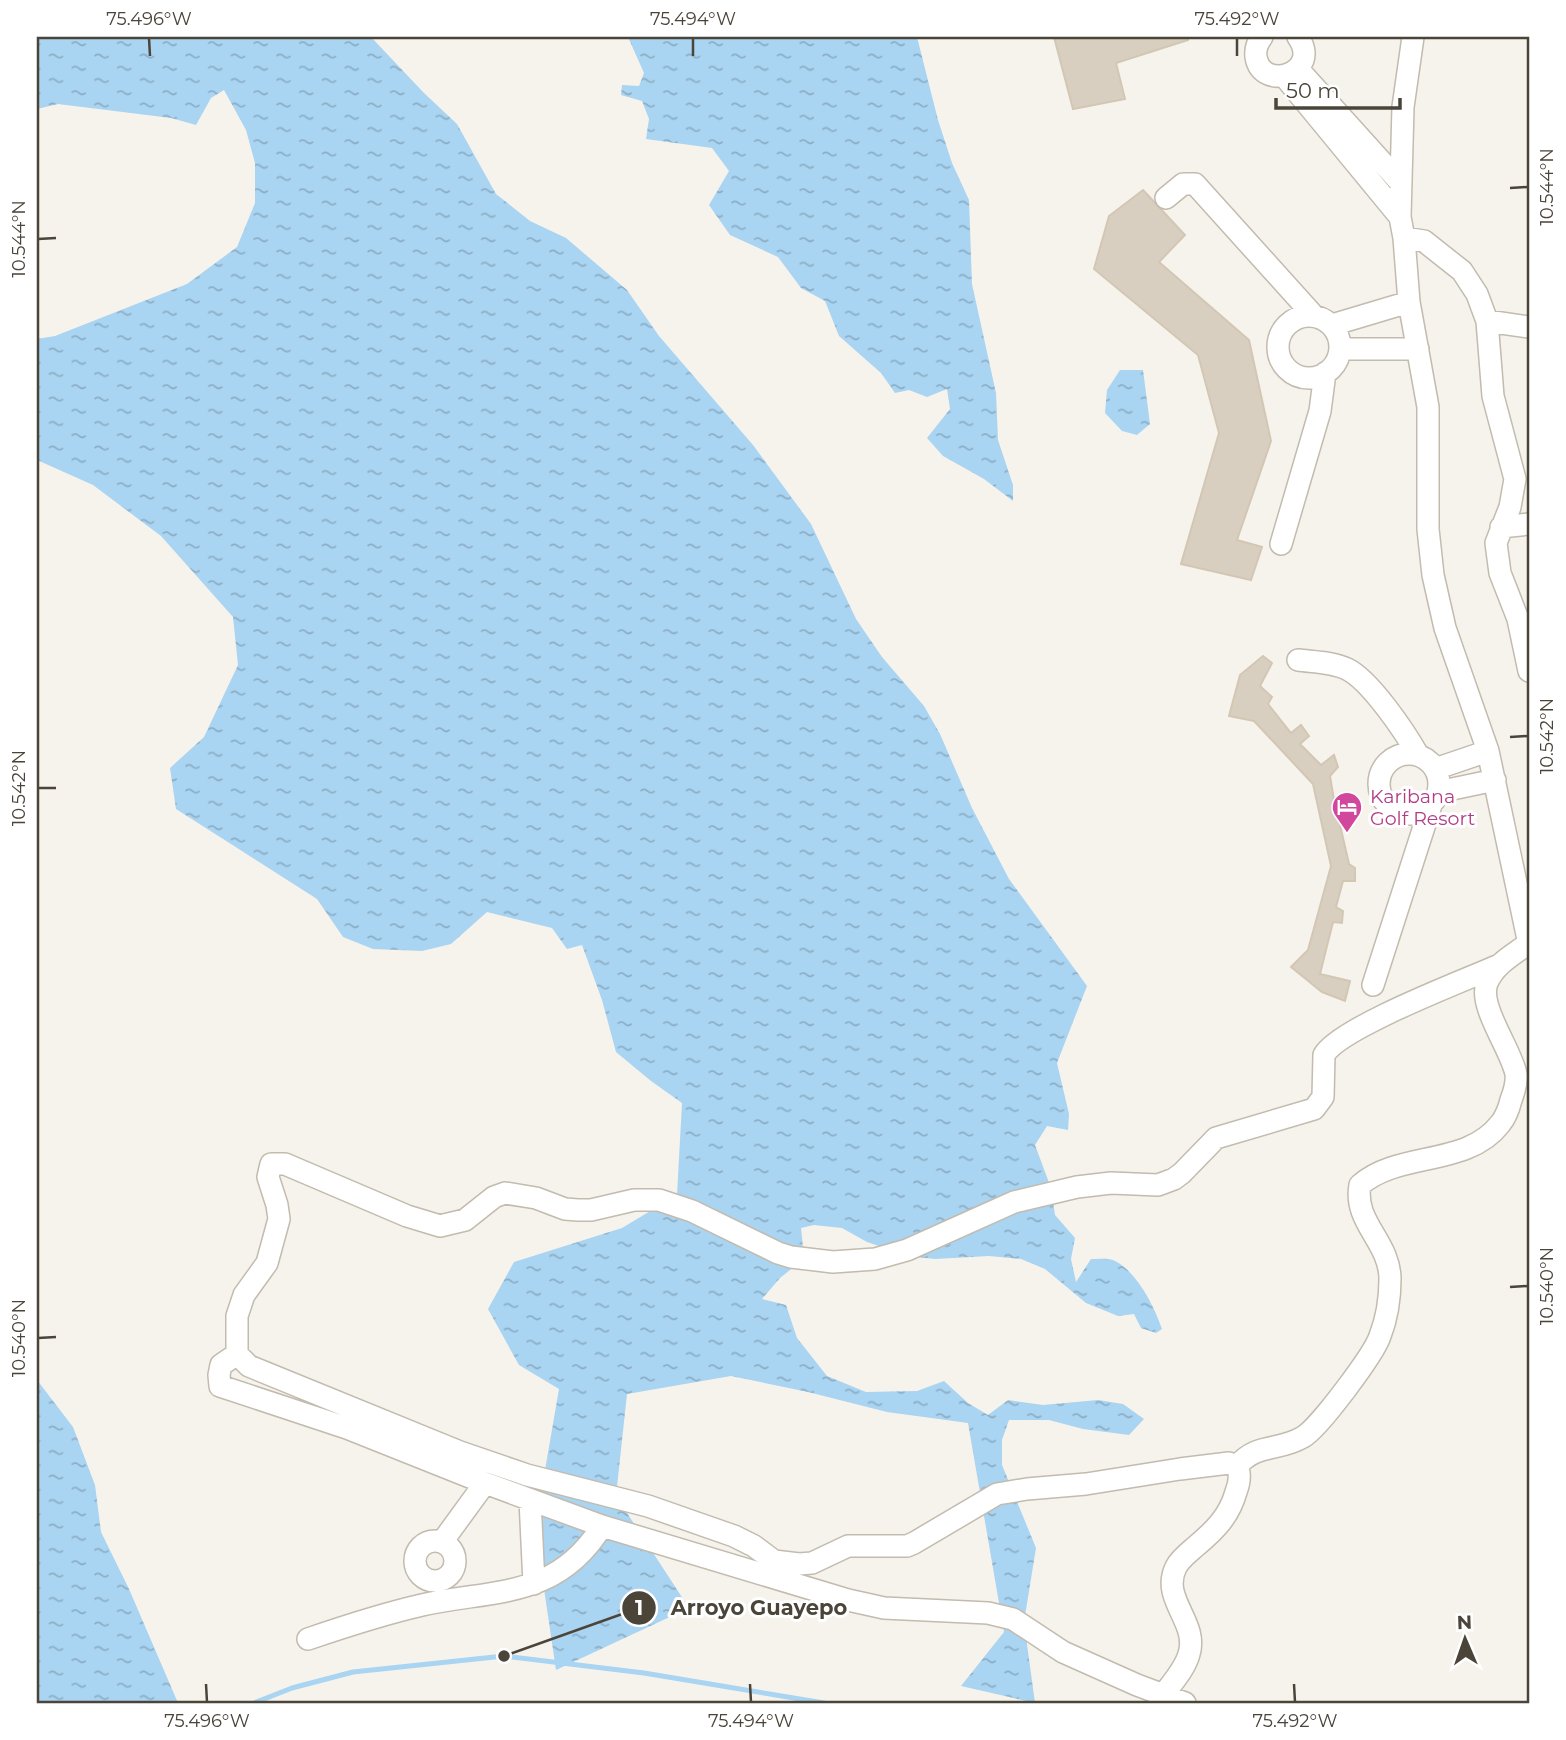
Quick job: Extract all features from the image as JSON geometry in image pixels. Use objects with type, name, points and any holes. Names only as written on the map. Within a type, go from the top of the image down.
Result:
[{"type":"street","points":[[1262,37],[1256,47],[1258,63],[1268,74],[1291,73],[1399,181]]},
{"type":"street","points":[[1291,73],[1304,55],[1304,47],[1298,37]]},
{"type":"street","points":[[1237,1466],[1229,1463],[1180,1469],[1086,1484],[1027,1489],[989,1497],[965,1514],[907,1546],[848,1546],[812,1563],[786,1563],[774,1561],[754,1546],[734,1536],[648,1506],[527,1475],[460,1451],[249,1366],[237,1354],[237,1316],[244,1295],[267,1263],[275,1241],[279,1219],[268,1170],[271,1164],[278,1163],[341,1187],[426,1224],[440,1226],[465,1220],[494,1197],[505,1193],[578,1210],[634,1200],[659,1200],[692,1211],[791,1257],[833,1262],[875,1259],[907,1250],[1014,1202],[1077,1187],[1111,1183],[1158,1185],[1174,1179],[1216,1138],[1314,1109],[1324,1097],[1324,1055],[1347,1035],[1400,1008],[1497,966],[1529,944],[1488,751],[1445,628],[1433,575],[1428,530],[1428,407],[1409,302],[1400,217],[1403,107],[1413,37]]},
{"type":"street","points":[[1291,73],[1400,217]]},
{"type":"street","points":[[1166,198],[1183,184],[1195,184],[1323,320],[1338,336],[1340,349],[1333,366],[1315,377],[1296,374],[1287,369],[1278,352],[1278,342],[1287,324],[1295,319],[1323,320],[1409,302]]},
{"type":"street","points":[[1404,238],[1424,241],[1462,271],[1477,294],[1487,321],[1493,396],[1515,479],[1510,507],[1496,543],[1500,573],[1518,619],[1529,671]]},
{"type":"street","points":[[1487,321],[1529,327]]},
{"type":"street","points":[[1340,349],[1418,349]]},
{"type":"street","points":[[1281,544],[1320,411],[1325,373]]},
{"type":"street","points":[[1501,527],[1529,524]]},
{"type":"street","points":[[1298,660],[1339,665],[1358,675],[1404,731],[1418,755]]},
{"type":"street","points":[[1436,769],[1488,751]]},
{"type":"street","points":[[1373,985],[1435,797],[1439,780],[1436,769],[1428,760],[1418,755],[1395,757],[1385,765],[1380,775],[1382,798],[1390,807],[1412,814],[1423,810],[1435,797],[1495,780]]},
{"type":"street","points":[[1237,1466],[1253,1451],[1292,1443],[1307,1435],[1380,1339],[1390,1295],[1390,1271],[1384,1252],[1359,1209],[1360,1185],[1377,1174],[1479,1144],[1502,1122],[1509,1108],[1516,1076],[1508,1049],[1485,996],[1486,985],[1497,966]]},
{"type":"street","points":[[237,1354],[221,1365],[220,1386],[346,1428],[602,1526],[867,1605],[988,1613],[1013,1619],[1063,1652],[1185,1703]]},
{"type":"street","points":[[1163,1695],[1185,1664],[1191,1643],[1191,1632],[1171,1588],[1172,1576],[1177,1564],[1225,1519],[1237,1489],[1237,1466]]},
{"type":"street","points":[[442,1542],[485,1483]]},
{"type":"street","points":[[530,1500],[534,1584]]},
{"type":"street","points":[[308,1639],[369,1618],[412,1607],[467,1596],[495,1594],[534,1584],[574,1560],[590,1545],[602,1526]]},
{"type":"water","points":[[37,37],[371,37],[457,124],[496,194],[530,221],[566,238],[627,290],[659,336],[753,445],[811,524],[856,619],[882,657],[924,706],[1009,879],[1087,986],[1057,1063],[1069,1114],[1068,1130],[1047,1126],[1035,1145],[1051,1188],[1055,1215],[1075,1238],[1071,1259],[1076,1282],[1091,1259],[1113,1260],[1130,1272],[1137,1281],[1162,1329],[1156,1333],[1141,1328],[1134,1314],[1118,1316],[1086,1303],[1045,1269],[1021,1259],[989,1256],[935,1259],[908,1256],[867,1242],[842,1228],[814,1225],[801,1228],[803,1247],[800,1262],[780,1278],[762,1299],[786,1305],[797,1338],[827,1376],[866,1392],[917,1391],[944,1381],[968,1403],[988,1415],[1008,1400],[1043,1405],[1098,1400],[1123,1404],[1144,1419],[1129,1435],[1083,1429],[1049,1420],[1009,1420],[1002,1440],[1002,1465],[1036,1548],[1024,1622],[1035,1703],[961,1686],[1004,1632],[968,1423],[887,1412],[731,1376],[627,1394],[616,1496],[689,1608],[556,1670],[535,1528],[559,1389],[519,1365],[488,1309],[514,1262],[622,1228],[677,1195],[682,1103],[616,1052],[602,1000],[582,945],[567,949],[552,928],[487,912],[451,944],[422,951],[373,949],[343,937],[317,899],[176,809],[170,768],[204,737],[238,665],[233,617],[161,536],[93,485],[37,460],[37,339],[55,336],[187,284],[237,247],[255,203],[255,163],[246,130],[224,90],[211,98],[196,125],[171,118],[58,104],[37,109]]},
{"type":"water","points":[[628,37],[917,37],[938,120],[952,163],[969,200],[972,284],[996,393],[998,440],[1013,485],[1013,501],[984,479],[943,456],[927,438],[950,409],[947,389],[927,397],[909,390],[895,393],[881,373],[839,336],[825,301],[801,288],[778,257],[730,235],[709,205],[729,171],[712,148],[646,139],[649,119],[642,101],[621,95],[622,85],[639,86],[644,73]]},
{"type":"water","points":[[1120,370],[1143,370],[1150,424],[1137,435],[1122,431],[1105,413],[1107,390]]},
{"type":"water","points":[[37,1380],[73,1427],[95,1485],[101,1532],[129,1589],[178,1703],[37,1703]]},
{"type":"building","points":[[1054,37],[1188,37],[1188,40],[1116,63],[1125,99],[1073,109]]},
{"type":"building","points":[[1143,190],[1185,235],[1159,262],[1249,340],[1271,441],[1237,540],[1262,547],[1251,580],[1181,564],[1219,433],[1198,355],[1094,269],[1109,216]]},
{"type":"building","points":[[1263,656],[1272,663],[1260,686],[1272,697],[1268,704],[1291,733],[1301,725],[1309,736],[1300,744],[1321,765],[1334,755],[1338,767],[1330,776],[1336,812],[1349,808],[1355,821],[1340,825],[1349,864],[1355,868],[1355,881],[1343,881],[1336,907],[1343,911],[1342,923],[1333,922],[1320,974],[1350,981],[1345,1001],[1322,992],[1291,967],[1308,950],[1331,866],[1313,784],[1254,721],[1229,716],[1240,675]]},
{"type":"waterway","points":[[254,1703],[292,1688],[353,1672],[504,1656],[644,1673],[824,1703]]},
{"type":"place","name":"Karibana Golf Resort","points":[[1347,834]]},
{"type":"place","name":"Arroyo Guayepo","points":[[504,1656]]}]
